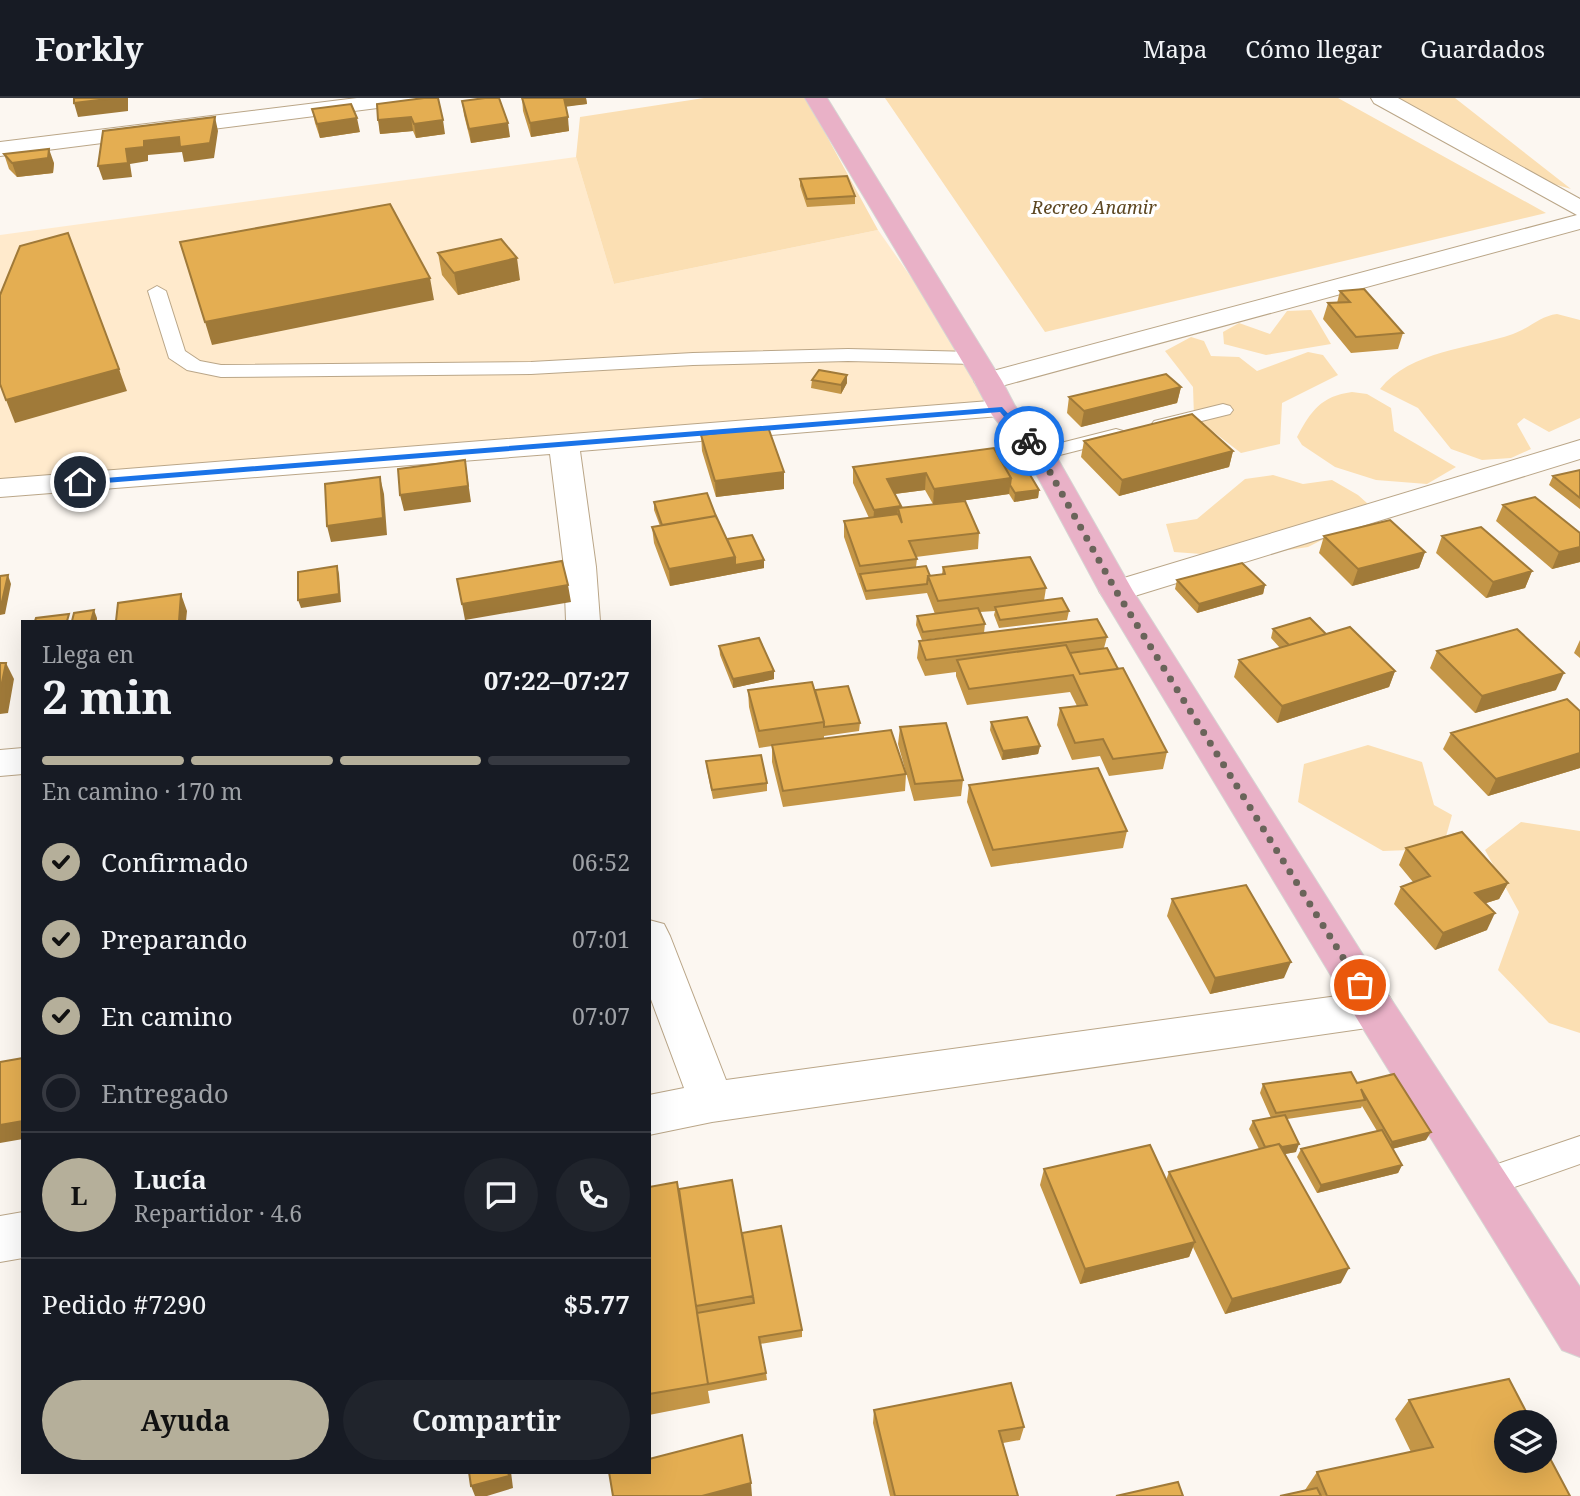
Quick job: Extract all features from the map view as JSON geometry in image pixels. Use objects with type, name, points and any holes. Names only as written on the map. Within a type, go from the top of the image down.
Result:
[{"type":"main road","points":[[816,98],[988,383],[1040,454],[1116,591],[1374,1009],[1580,1332]]},
{"type":"street","points":[[0,149],[409,98]]},
{"type":"street","points":[[1382,98],[1580,209]]},
{"type":"street","points":[[0,488],[564,446],[988,383],[1580,222]]},
{"type":"street","points":[[564,446],[580,567],[583,620]]},
{"type":"street","points":[[1116,591],[1580,449]]},
{"type":"street","points":[[0,763],[21,761]]},
{"type":"street","points":[[651,941],[712,1102]]},
{"type":"street","points":[[651,1115],[712,1102],[1374,1009]]},
{"type":"street","points":[[0,1240],[21,1235]]},
{"type":"lane","points":[[157,291],[176,354],[194,366],[221,371],[531,368],[693,359],[848,355],[988,383]]},
{"type":"lane","points":[[1040,454],[1223,410]]},
{"type":"lane","points":[[1486,1182],[1580,1150]]},
{"type":"shaded area","points":[[576,157],[614,284],[878,230],[999,403],[0,494],[0,235]]},
{"type":"green space","points":[[704,98],[806,98],[878,230],[614,284],[576,157],[580,117]]},
{"type":"green space","name":"Recreo Anamir","points":[[885,98],[1338,98],[1546,213],[1045,332]]},
{"type":"green space","points":[[1386,98],[1455,98],[1571,189],[1540,180]]},
{"type":"green space","points":[[1311,310],[1331,344],[1266,355],[1224,344],[1223,332],[1239,323],[1270,334],[1287,311]]},
{"type":"green space","points":[[1557,314],[1580,320],[1580,418],[1549,432],[1524,418],[1517,424],[1531,449],[1511,458],[1482,460],[1451,449],[1418,408],[1380,389],[1393,376],[1424,358],[1513,334],[1545,317]]},
{"type":"green space","points":[[1191,337],[1204,341],[1211,356],[1239,357],[1257,371],[1308,352],[1323,355],[1338,375],[1282,403],[1280,444],[1241,453],[1194,417],[1193,387],[1165,351]]},
{"type":"green space","points":[[1352,392],[1367,394],[1391,408],[1394,431],[1456,467],[1427,484],[1376,480],[1335,467],[1302,445],[1297,437],[1318,406],[1332,397]]},
{"type":"green space","points":[[1273,475],[1303,484],[1332,480],[1358,495],[1377,512],[1308,547],[1243,557],[1174,552],[1166,524],[1197,519],[1245,479]]},
{"type":"green space","points":[[1368,745],[1422,762],[1434,805],[1452,815],[1445,840],[1410,850],[1383,851],[1298,802],[1304,764]]},
{"type":"green space","points":[[1521,822],[1580,831],[1580,1033],[1549,1023],[1498,970],[1519,912],[1485,850]]},
{"type":"building","points":[[74,98],[116,98],[74,103]]},
{"type":"building","points":[[438,98],[443,120],[414,124],[411,117],[378,120],[377,104]]},
{"type":"building","points":[[499,98],[508,123],[469,129],[462,101]]},
{"type":"building","points":[[522,98],[564,98],[568,117],[530,123]]},
{"type":"building","points":[[351,104],[357,118],[317,124],[312,109]]},
{"type":"building","points":[[215,117],[210,143],[180,147],[179,137],[144,141],[144,147],[126,149],[128,163],[98,166],[103,131]]},
{"type":"building","points":[[49,149],[48,158],[12,163],[4,154]]},
{"type":"building","points":[[847,176],[855,196],[807,199],[800,179]]},
{"type":"building","points":[[390,204],[430,278],[205,322],[180,242]]},
{"type":"building","points":[[68,233],[119,369],[6,400],[0,384],[0,295],[20,246]]},
{"type":"building","points":[[501,239],[517,258],[454,273],[438,253]]},
{"type":"building","points":[[1364,289],[1403,333],[1356,337],[1328,303],[1350,302],[1340,291]]},
{"type":"building","points":[[819,370],[847,375],[841,385],[812,380]]},
{"type":"building","points":[[1166,374],[1181,387],[1084,411],[1069,397]]},
{"type":"building","points":[[1192,414],[1233,451],[1122,480],[1084,441]]},
{"type":"building","points":[[768,427],[784,472],[715,481],[701,435]]},
{"type":"building","points":[[994,448],[1011,478],[934,489],[926,473],[887,479],[901,506],[874,510],[853,467]]},
{"type":"building","points":[[1014,448],[1039,490],[1015,493],[1010,485],[1011,478],[995,450]]},
{"type":"building","points":[[465,460],[468,486],[400,495],[398,469]]},
{"type":"building","points":[[1580,470],[1580,498],[1553,476]]},
{"type":"building","points":[[380,477],[383,518],[327,526],[325,484]]},
{"type":"building","points":[[707,493],[716,516],[662,525],[654,502]]},
{"type":"building","points":[[1535,497],[1580,533],[1580,547],[1559,552],[1503,505]]},
{"type":"building","points":[[965,501],[979,533],[909,541],[917,559],[860,566],[844,521],[898,514],[902,523],[898,508]]},
{"type":"building","points":[[716,516],[735,557],[669,569],[652,527]]},
{"type":"building","points":[[1390,520],[1425,552],[1358,569],[1324,536]]},
{"type":"building","points":[[1481,527],[1532,571],[1493,582],[1442,536]]},
{"type":"building","points":[[752,535],[764,560],[735,565],[735,557],[727,539]]},
{"type":"building","points":[[1030,557],[1046,588],[938,601],[928,576],[945,574],[943,567]]},
{"type":"building","points":[[562,561],[568,585],[462,604],[457,579]]},
{"type":"building","points":[[1242,563],[1265,585],[1199,604],[1177,580]]},
{"type":"building","points":[[337,566],[339,594],[298,600],[298,572]]},
{"type":"building","points":[[926,566],[930,576],[927,584],[866,591],[860,574]]},
{"type":"building","points":[[8,575],[1,606],[0,606],[0,576]]},
{"type":"building","points":[[181,594],[179,620],[116,620],[118,603]]},
{"type":"building","points":[[1062,598],[1069,611],[1000,620],[995,607]]},
{"type":"building","points":[[978,608],[985,624],[923,632],[917,616]]},
{"type":"building","points":[[94,610],[91,620],[72,620],[74,613]]},
{"type":"building","points":[[69,614],[67,620],[35,620]]},
{"type":"building","points":[[1310,618],[1326,634],[1289,645],[1273,629]]},
{"type":"building","points":[[1097,619],[1107,637],[926,660],[919,641]]},
{"type":"building","points":[[1350,627],[1395,671],[1282,706],[1239,660]]},
{"type":"building","points":[[1517,629],[1564,673],[1482,696],[1437,651]]},
{"type":"building","points":[[759,638],[774,671],[733,679],[719,646]]},
{"type":"building","points":[[1066,645],[1080,674],[1123,668],[1167,752],[1113,759],[1103,739],[1075,743],[1060,708],[1087,705],[1073,675],[969,689],[957,660]]},
{"type":"building","points":[[1107,648],[1118,669],[1080,674],[1070,653]]},
{"type":"building","points":[[0,663],[6,663],[0,692]]},
{"type":"building","points":[[812,682],[824,722],[759,731],[748,690]]},
{"type":"building","points":[[848,686],[860,723],[824,727],[815,690]]},
{"type":"building","points":[[1567,699],[1580,711],[1580,753],[1496,779],[1451,733]]},
{"type":"building","points":[[1027,717],[1040,746],[1003,751],[991,722]]},
{"type":"building","points":[[946,723],[963,780],[915,784],[900,727]]},
{"type":"building","points":[[891,730],[906,774],[783,791],[772,745]]},
{"type":"building","points":[[761,755],[767,783],[712,790],[706,761]]},
{"type":"building","points":[[1098,768],[1127,831],[993,850],[969,785]]},
{"type":"building","points":[[1462,832],[1508,883],[1475,893],[1495,913],[1443,933],[1401,887],[1430,876],[1406,848]]},
{"type":"building","points":[[1246,885],[1291,962],[1215,978],[1172,899]]},
{"type":"building","points":[[21,1058],[21,1121],[0,1125],[0,1062]]},
{"type":"building","points":[[1351,1072],[1357,1083],[1394,1074],[1431,1132],[1392,1142],[1361,1089],[1365,1100],[1276,1113],[1263,1084]]},
{"type":"building","points":[[1285,1115],[1299,1144],[1265,1147],[1253,1121]]},
{"type":"building","points":[[1382,1130],[1402,1165],[1321,1185],[1301,1149]]},
{"type":"building","points":[[1279,1144],[1349,1268],[1232,1299],[1169,1172]]},
{"type":"building","points":[[1150,1145],[1195,1242],[1085,1269],[1044,1169]]},
{"type":"building","points":[[732,1180],[753,1296],[696,1306],[679,1189]]},
{"type":"building","points":[[677,1182],[708,1384],[651,1394],[651,1187]]},
{"type":"building","points":[[781,1226],[802,1330],[759,1337],[766,1373],[708,1384],[697,1313],[754,1303],[742,1233]]},
{"type":"building","points":[[1509,1379],[1525,1410],[1494,1410],[1494,1473],[1557,1472],[1570,1496],[1327,1496],[1317,1472],[1433,1447],[1409,1400]]},
{"type":"building","points":[[1011,1383],[1024,1427],[999,1431],[1018,1496],[895,1496],[874,1410]]},
{"type":"building","points":[[742,1435],[751,1483],[702,1496],[613,1496],[609,1474],[651,1474],[651,1458]]},
{"type":"building","points":[[469,1474],[508,1474],[509,1476],[471,1486]]},
{"type":"building","points":[[1178,1482],[1183,1496],[1116,1496]]},
{"type":"building","points":[[1317,1488],[1321,1496],[1280,1496]]},
{"type":"way so far","points":[[1029,441],[1040,454],[1116,591],[1360,985]]},
{"type":"route","points":[[80,482],[1002,410],[1029,441]]}]
